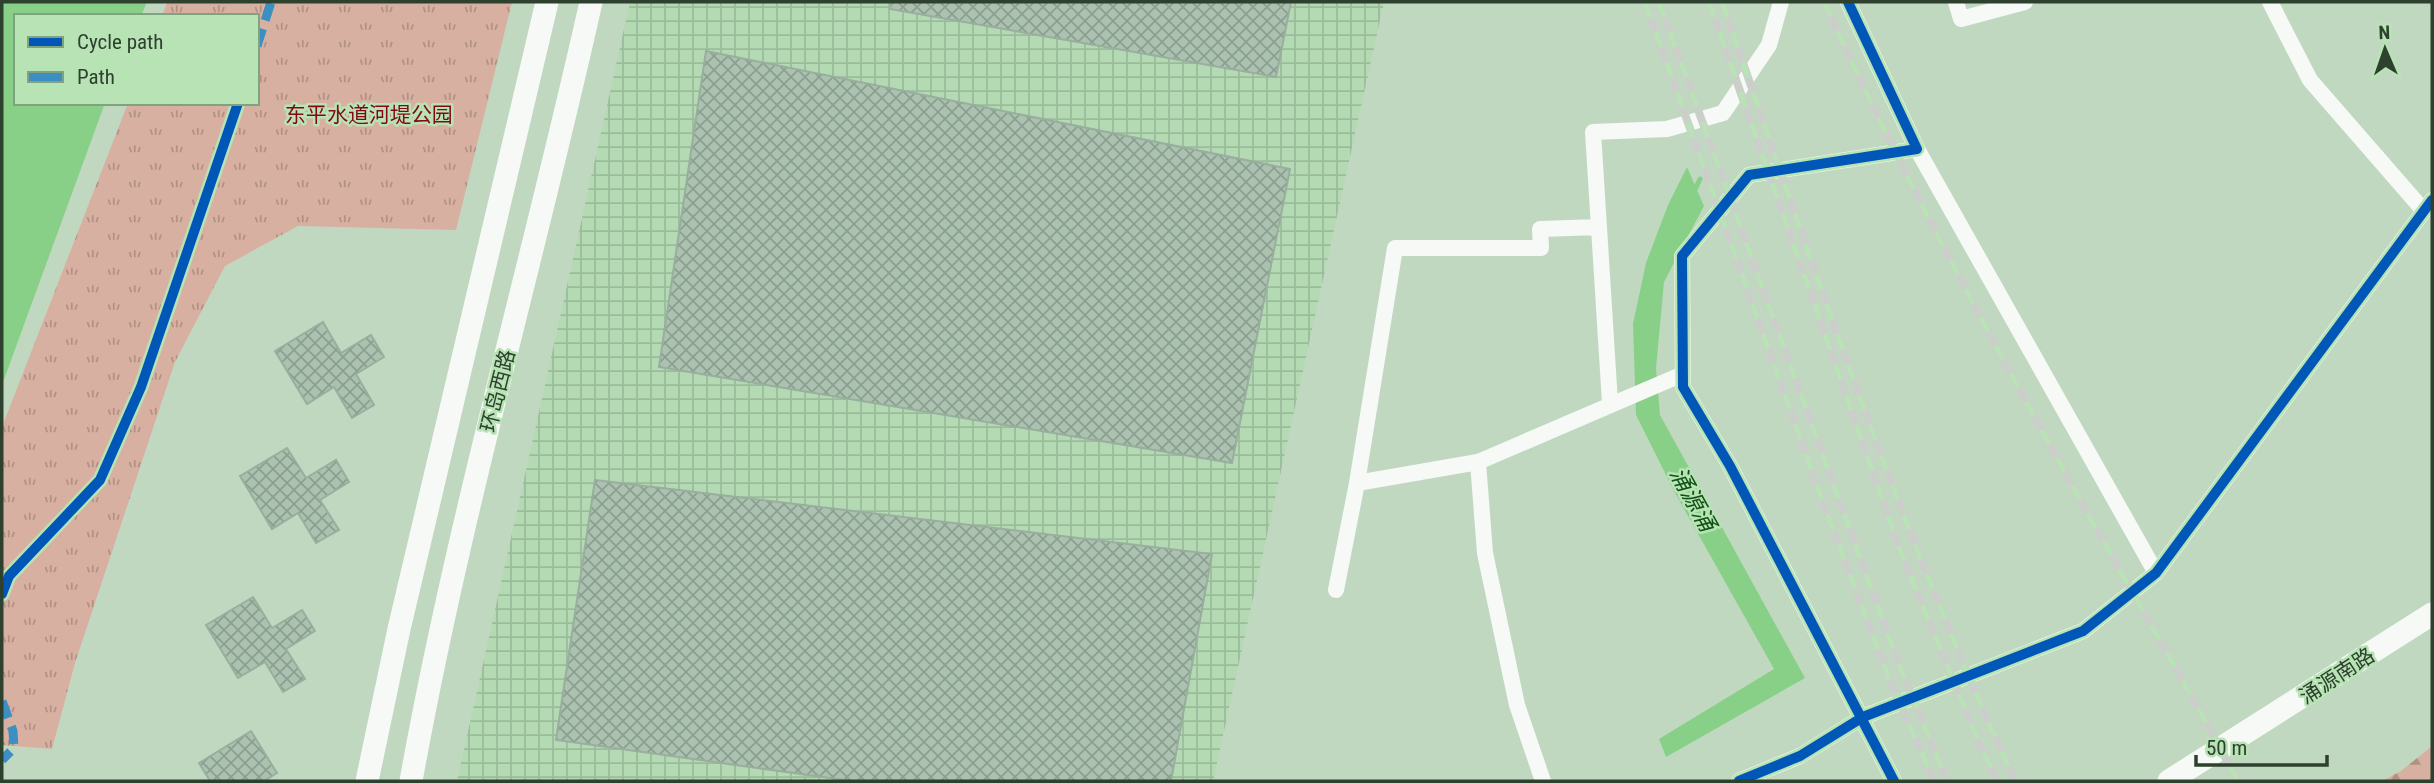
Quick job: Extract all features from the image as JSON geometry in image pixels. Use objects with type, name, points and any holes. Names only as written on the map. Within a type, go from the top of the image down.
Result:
[{"type":"main road","name":"环岛西路","points":[[367,781],[393,652],[547,2]]},
{"type":"main road","name":"环岛西路","points":[[411,781],[449,589],[591,2]]},
{"type":"main road","name":"涌源南路","points":[[2169,781],[2432,614]]},
{"type":"main road","name":"涌源南路","points":[[2190,781],[2432,632]]},
{"type":"street","points":[[1610,403],[1593,132],[1667,129],[1723,113],[1769,45],[1781,2]]},
{"type":"street","points":[[1848,2],[1917,149],[2156,573]]},
{"type":"street","points":[[1956,2],[1961,19],[2025,2]]},
{"type":"street","points":[[1739,781],[1800,756],[1863,718],[2083,631],[2156,573],[2428,206],[2310,80],[2270,2]]},
{"type":"street","points":[[1894,781],[1730,466],[1684,387],[1682,256],[1749,175],[1917,149]]},
{"type":"street","points":[[1336,590],[1357,483],[1395,248],[1541,248],[1540,229],[1599,227]]},
{"type":"street","points":[[1357,483],[1478,462],[1610,403],[1683,374]]},
{"type":"street","points":[[1478,462],[1485,553],[1517,705],[1543,781]]},
{"type":"shaded area","points":[[630,2],[1384,2],[1213,781],[457,781]]},
{"type":"green space","name":"东平水道河堤公园","points":[[167,2],[512,2],[456,230],[298,226],[225,266],[175,362],[75,663],[52,749],[2,745],[2,427],[127,105],[259,105],[259,14],[163,14]]},
{"type":"green space","points":[[2432,746],[2432,781],[2382,781],[2401,771]]},
{"type":"water","points":[[2,2],[147,2],[142,14],[14,14],[14,105],[104,105],[2,385]]},
{"type":"water","points":[[1687,167],[1704,206],[1664,282],[1656,368],[1660,415],[1805,678],[1666,757],[1659,739],[1774,669],[1674,491],[1636,415],[1633,324],[1646,263],[1668,205]]},
{"type":"building","points":[[891,2],[1291,2],[1276,77],[890,9]]},
{"type":"building","points":[[706,51],[1290,169],[1232,463],[659,367]]},
{"type":"building","points":[[323,322],[341,353],[371,335],[384,357],[356,374],[374,405],[352,418],[334,387],[307,404],[275,351]]},
{"type":"building","points":[[287,448],[306,478],[336,460],[349,482],[320,500],[339,530],[316,543],[298,513],[272,529],[240,476]]},
{"type":"building","points":[[595,480],[1212,554],[1171,781],[851,781],[556,740]]},
{"type":"building","points":[[253,597],[272,628],[302,610],[315,631],[286,649],[305,679],[283,692],[265,662],[238,678],[206,625]]},
{"type":"building","points":[[251,731],[277,773],[264,781],[210,781],[199,763]]},
{"type":"waterway","name":"涌源涌","points":[[1694,192],[1700,179]]},
{"type":"railway","points":[[1645,2],[1826,511],[1889,678],[1934,781]]},
{"type":"railway","points":[[1659,2],[1896,657],[1947,781]]},
{"type":"railway","points":[[1709,2],[1901,553],[1997,781]]},
{"type":"railway","points":[[1722,2],[1895,493],[1933,590],[2015,781]]},
{"type":"railway","points":[[1824,2],[1931,223],[1988,332],[2238,781]]},
{"type":"marked path","points":[[259,40],[271,2]]},
{"type":"marked path","points":[[2,701],[13,731],[14,748],[2,760]]},
{"type":"cycle path","points":[[1848,2],[1917,149],[1749,175],[1682,256],[1683,387],[1730,466],[1894,781]]},
{"type":"cycle path","points":[[2,594],[9,576],[100,480],[141,387],[237,105]]},
{"type":"cycle path","points":[[1739,781],[1800,756],[1863,717],[2083,631],[2156,573],[2432,200]]}]
